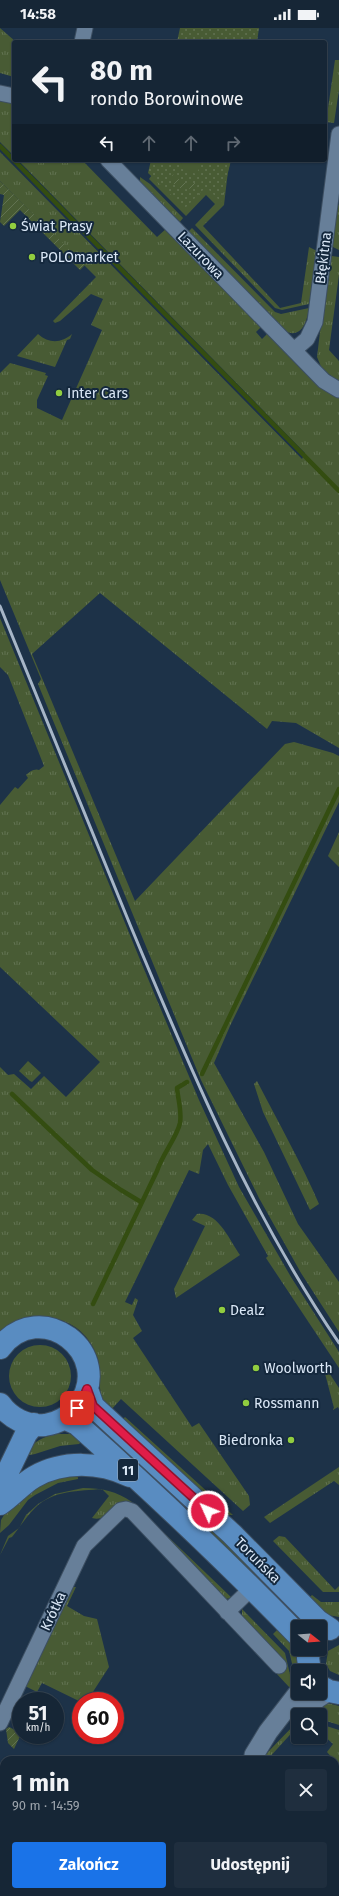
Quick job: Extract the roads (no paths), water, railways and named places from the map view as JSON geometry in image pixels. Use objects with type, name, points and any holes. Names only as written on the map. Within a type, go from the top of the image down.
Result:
[{"type":"main road","name":"11","points":[[0,1348],[13,1336],[27,1329],[43,1328],[59,1331],[72,1340],[85,1357],[88,1373],[87,1389],[83,1399],[77,1408],[64,1418],[49,1424],[34,1424],[2,1414]]},
{"type":"main road","name":"Toruńska","points":[[87,1389],[93,1406],[203,1506],[317,1620]]},
{"type":"main road","name":"Toruńska","points":[[64,1418],[77,1424],[143,1483],[252,1588],[291,1622]]},
{"type":"main road","points":[[0,1488],[26,1434],[34,1424]]},
{"type":"main road","points":[[0,1504],[33,1478],[56,1468],[88,1465],[117,1470],[143,1483]]},
{"type":"street","points":[[82,40],[85,28]]},
{"type":"street","points":[[0,92],[12,95]]},
{"type":"street","name":"Błękitna","points":[[294,350],[306,339],[315,322],[335,188],[339,134]]},
{"type":"street","name":"Lazurowa","points":[[110,162],[324,381],[339,390]]},
{"type":"street","name":"Krótka","points":[[0,1723],[84,1546],[121,1510],[126,1509],[132,1511],[227,1612]]},
{"type":"street","name":"Toruńska","points":[[227,1612],[252,1588]]},
{"type":"street","points":[[227,1612],[279,1666]]},
{"type":"street","points":[[307,1708],[329,1690]]},
{"type":"street","points":[[253,1756],[268,1732],[293,1700]]},
{"type":"street","points":[[253,1756],[291,1723]]},
{"type":"waterway","points":[[0,146],[12,158]]},
{"type":"waterway","points":[[16,162],[339,491]]},
{"type":"waterway","points":[[202,1074],[339,789]]},
{"type":"waterway","points":[[93,1304],[162,1159],[173,1140],[180,1123],[181,1114],[177,1088],[187,1082]]},
{"type":"waterway","points":[[12,1094],[92,1170],[141,1202]]},
{"type":"railway","points":[[0,606],[176,1035],[224,1141],[278,1244],[307,1294],[339,1343]]},
{"type":"place","name":"Świat Prasy","points":[[13,226]]},
{"type":"place","name":"POLOmarket","points":[[32,257]]},
{"type":"place","name":"Inter Cars","points":[[59,393]]},
{"type":"place","name":"Dealz","points":[[222,1310]]},
{"type":"place","name":"Woolworth","points":[[256,1368]]},
{"type":"place","name":"Rossmann","points":[[246,1403]]},
{"type":"place","name":"Biedronka","points":[[291,1440]]}]
